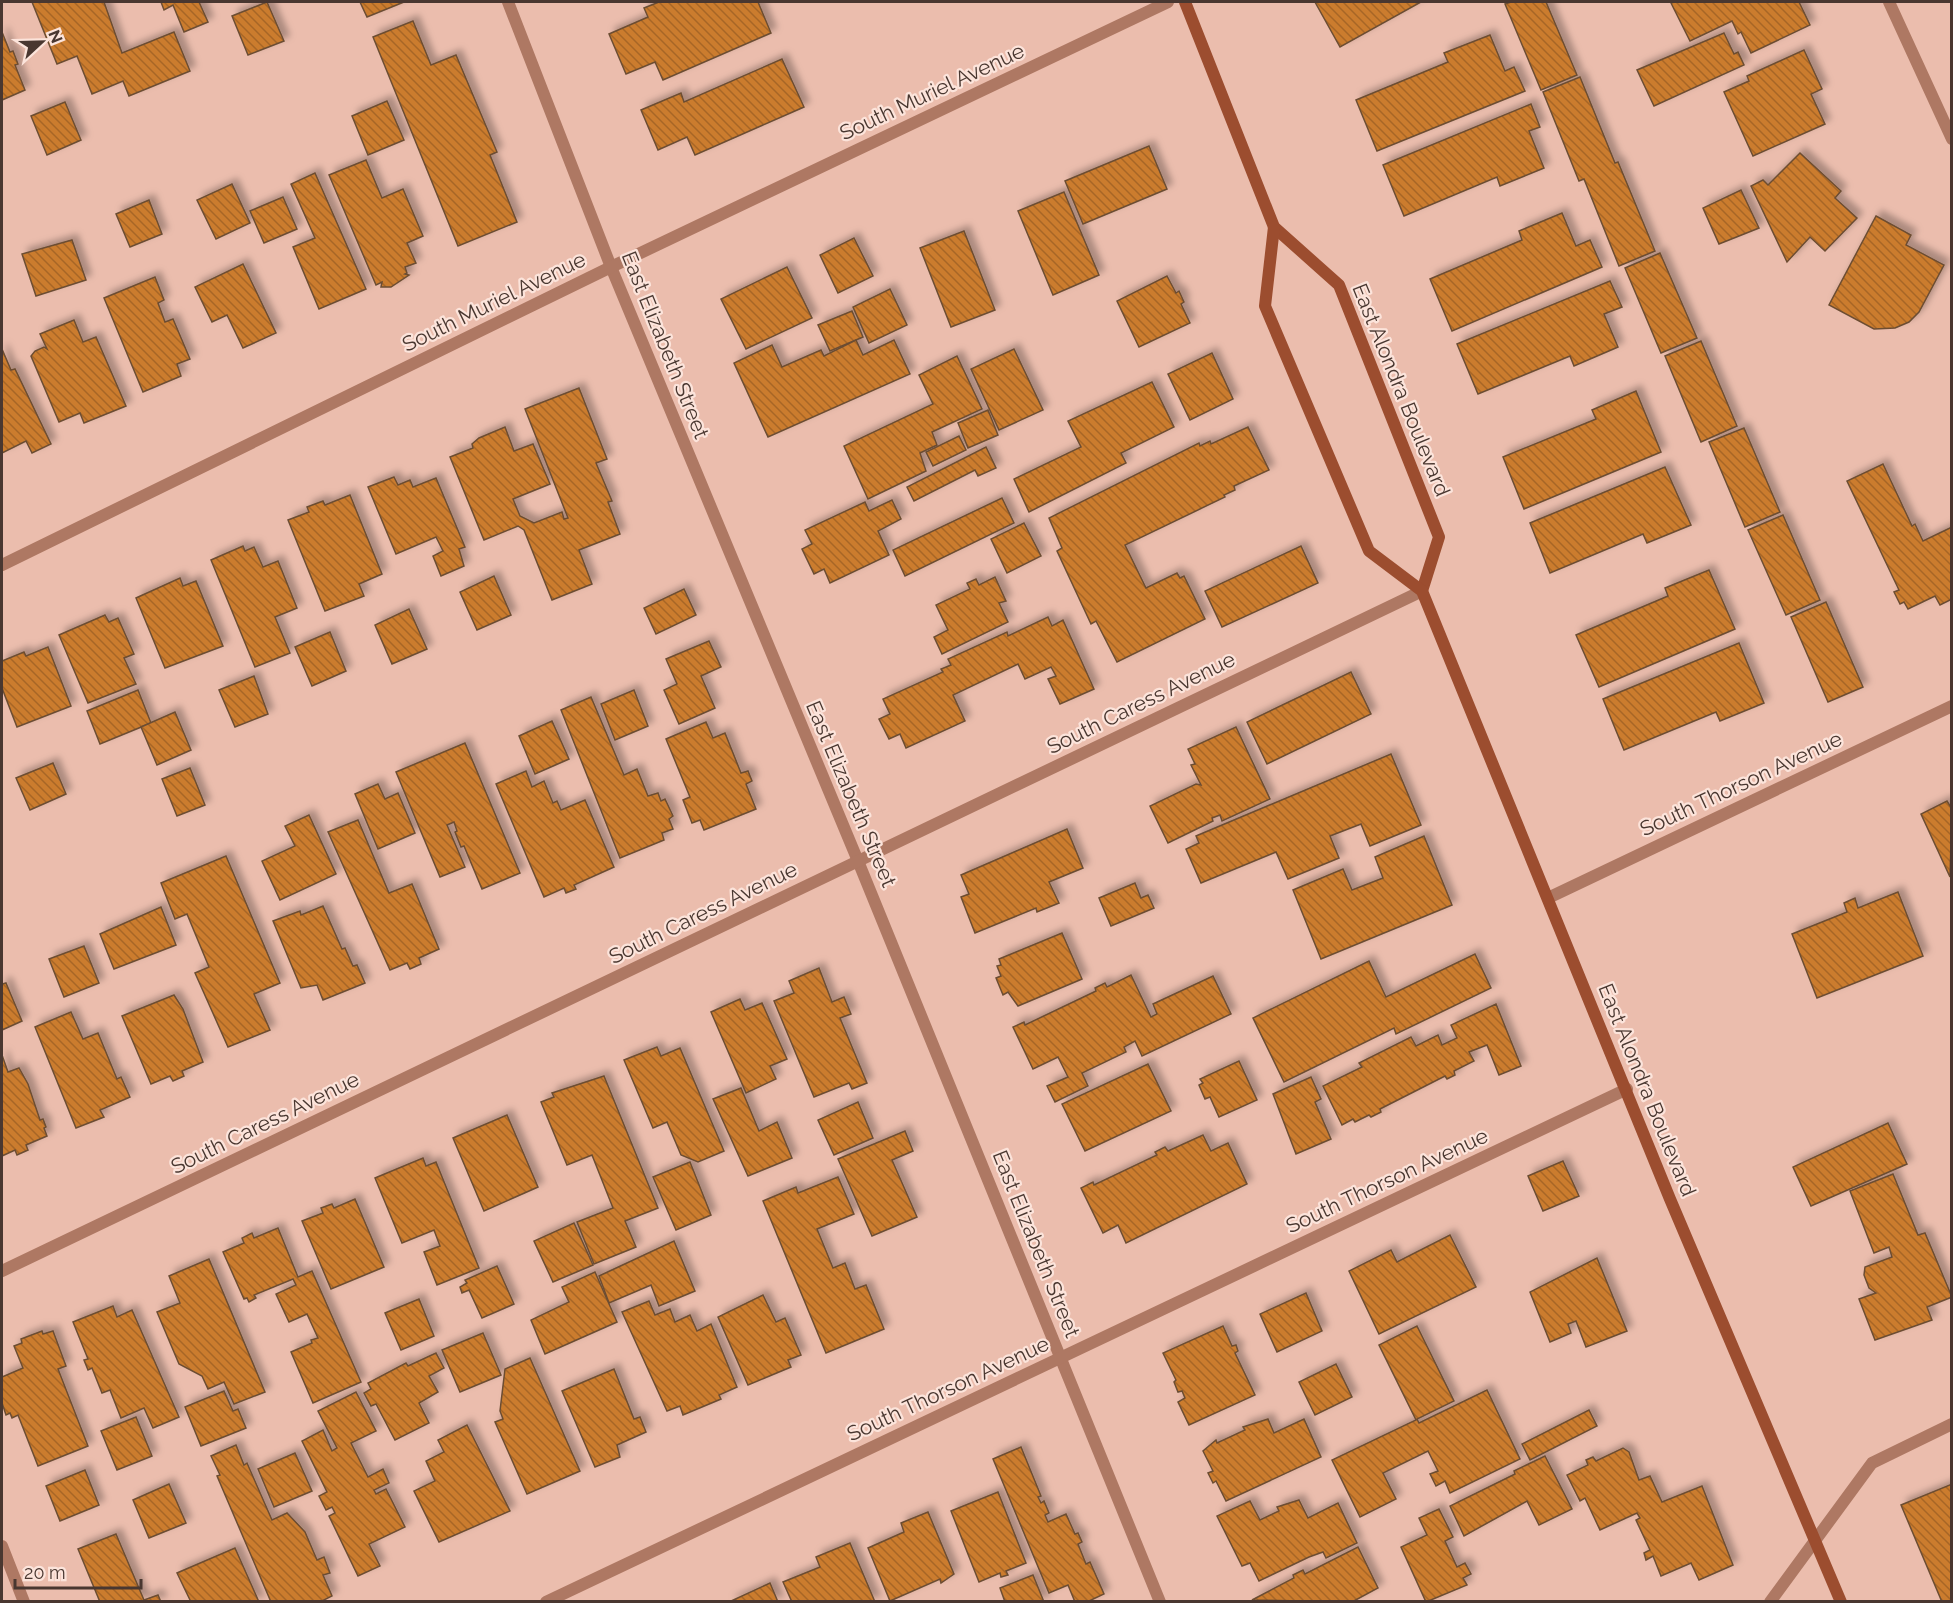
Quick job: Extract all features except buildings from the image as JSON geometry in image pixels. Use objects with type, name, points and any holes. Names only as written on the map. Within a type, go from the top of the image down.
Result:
[{"type":"main road","name":"East Alondra Boulevard","points":[[1185,2],[1274,227],[1340,285],[1439,537],[1422,591]]},
{"type":"main road","name":"East Alondra Boulevard","points":[[1274,227],[1265,306],[1369,551],[1422,591],[1670,1199],[1841,1602]]},
{"type":"street","name":"East Elizabeth Street","points":[[508,2],[611,267],[858,861],[1160,1602]]},
{"type":"street","name":"South Muriel Avenue","points":[[2,565],[611,267],[1168,2]]},
{"type":"street","points":[[1888,2],[1952,139]]},
{"type":"street","name":"South Caress Avenue","points":[[2,1271],[1422,591]]},
{"type":"street","name":"South Thorson Avenue","points":[[1548,897],[1952,706]]},
{"type":"street","name":"South Thorson Avenue","points":[[546,1602],[1627,1089]]},
{"type":"street","points":[[1770,1602],[1872,1463],[1952,1425]]},
{"type":"street","points":[[2,1546],[24,1602]]}]
